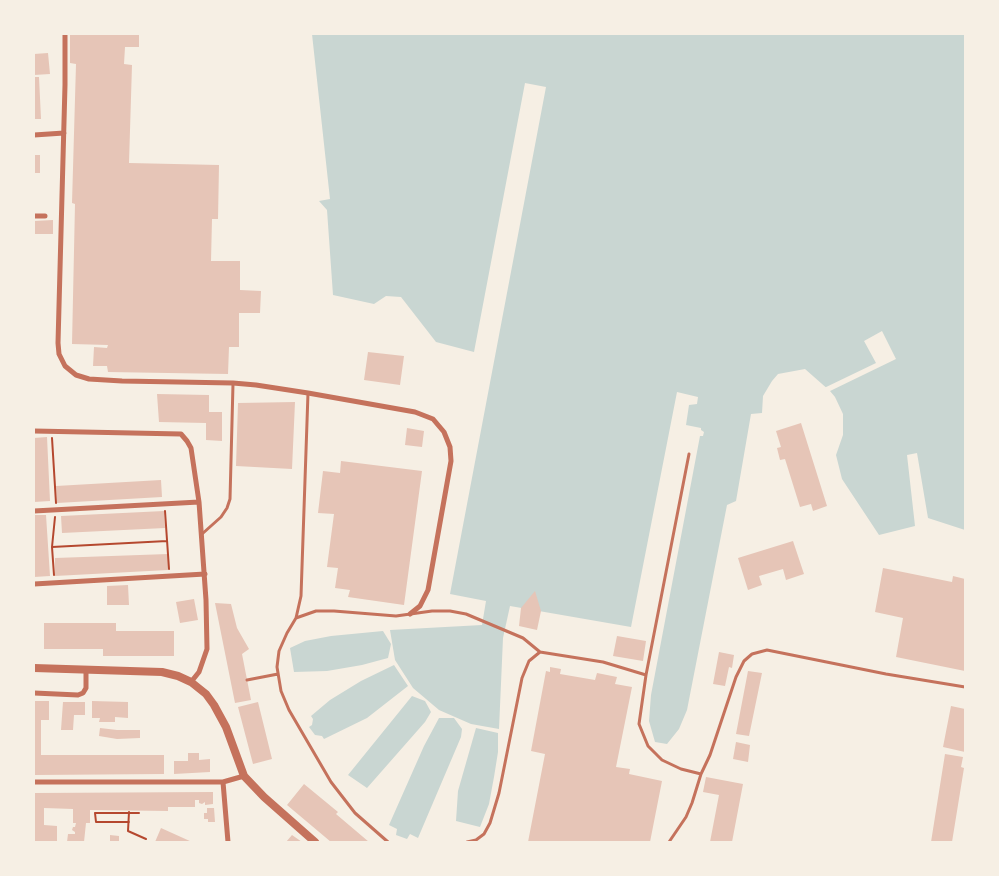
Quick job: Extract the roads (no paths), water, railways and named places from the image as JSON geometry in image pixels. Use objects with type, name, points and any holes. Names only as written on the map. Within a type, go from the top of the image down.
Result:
[{"type":"street","points":[[65,34],[58,343],[59,354],[65,366],[76,375],[89,379],[233,383],[308,393],[415,412],[433,419],[444,432],[450,447],[451,461],[428,590],[420,606],[410,614]]},
{"type":"street","points":[[34,135],[64,133]]},
{"type":"street","points":[[34,216],[45,216]]},
{"type":"street","points":[[34,430],[181,434],[187,441],[191,448],[199,502],[205,574],[207,649],[199,672],[191,682]]},
{"type":"street","points":[[34,511],[199,502]]},
{"type":"street","points":[[34,584],[205,574]]},
{"type":"street","points":[[34,668],[162,672],[191,682],[206,694],[214,705],[226,727],[244,776],[264,797],[315,842]]},
{"type":"street","points":[[34,693],[78,695],[83,693],[86,688],[86,669]]},
{"type":"street","points":[[34,782],[223,782],[244,776]]},
{"type":"street","points":[[223,782],[228,842]]},
{"type":"lane","points":[[202,535],[221,517],[228,508],[230,499],[233,383]]},
{"type":"lane","points":[[308,393],[301,596],[296,618],[279,651],[277,667],[281,691],[289,710],[330,782],[355,813],[388,842]]},
{"type":"lane","points":[[689,454],[646,675],[639,724],[648,746],[662,760],[681,769],[701,774]]},
{"type":"lane","points":[[296,618],[316,611],[396,616],[450,611],[466,614],[523,638],[540,652],[603,662],[646,675]]},
{"type":"lane","points":[[669,842],[686,817],[701,774],[710,755],[736,677],[744,661],[752,654],[767,650],[965,688]]},
{"type":"lane","points":[[467,842],[476,840],[484,834],[490,824],[499,793],[522,678],[529,661],[540,652]]},
{"type":"lane","points":[[247,680],[278,674]]}]
